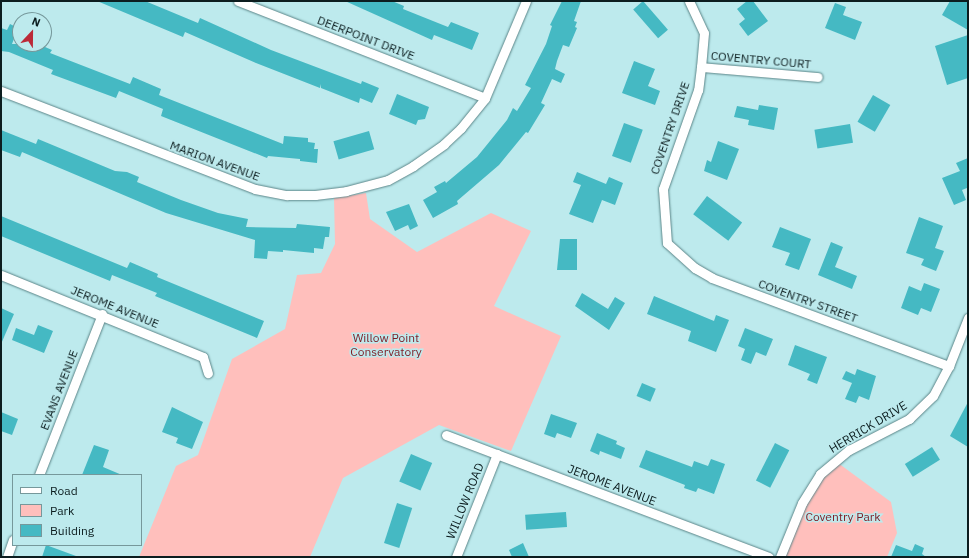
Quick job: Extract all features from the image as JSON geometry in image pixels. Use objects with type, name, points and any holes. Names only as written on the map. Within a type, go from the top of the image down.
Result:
[{"type":"street","name":"DEERPOINT DRIVE","points":[[238,1],[485,98]]},
{"type":"street","name":"MARION AVENUE","points":[[1,91],[232,182],[271,193],[315,195],[361,188],[388,180],[413,166],[444,144],[485,98],[526,1]]},
{"type":"street","name":"COVENTRY DRIVE","points":[[667,243],[663,189],[698,90],[701,67],[704,33],[689,1]]},
{"type":"street","name":"COVENTRY COURT","points":[[701,67],[818,77]]},
{"type":"street","name":"COVENTRY STREET","points":[[667,243],[696,268],[712,278],[949,366]]},
{"type":"street","name":"JEROME AVENUE","points":[[1,275],[102,314],[203,357],[208,373]]},
{"type":"street","name":"EVANS AVENUE","points":[[39,474],[102,314]]},
{"type":"street","name":"HERRICK DRIVE","points":[[780,557],[802,504],[820,474],[849,450],[909,419],[933,396],[949,366],[968,318]]},
{"type":"street","name":"JEROME AVENUE","points":[[446,435],[769,557]]},
{"type":"street","name":"WILLOW ROAD","points":[[456,557],[497,454]]},
{"type":"street","points":[[6,557],[12,542]]},
{"type":"green space","name":"Willow Point Conservatory","points":[[366,193],[370,219],[417,252],[491,213],[531,231],[494,306],[561,336],[511,451],[439,425],[343,478],[310,557],[139,557],[176,466],[198,455],[232,359],[285,329],[297,275],[321,273],[335,244],[334,198]]},
{"type":"green space","name":"Coventry Park","points":[[834,460],[891,502],[897,533],[887,557],[782,557],[804,504]]},
{"type":"building","points":[[97,1],[145,1],[198,23],[200,18],[271,50],[361,84],[362,81],[379,88],[372,103],[360,98],[359,103],[321,88],[321,84],[320,88],[256,63],[185,32],[183,37]]},
{"type":"building","points":[[345,1],[392,1],[404,6],[403,9],[448,27],[451,22],[479,33],[472,50],[434,35],[432,40]]},
{"type":"building","points":[[562,1],[581,1],[574,21],[577,22],[575,27],[577,28],[569,47],[563,45],[555,69],[565,74],[561,83],[552,79],[541,103],[545,105],[528,133],[526,132],[499,165],[457,201],[458,204],[433,218],[423,200],[437,192],[434,187],[445,181],[446,183],[477,157],[507,120],[513,108],[517,111],[531,88],[525,85],[546,44],[552,26],[550,25]]},
{"type":"building","points":[[643,1],[668,30],[658,38],[633,10]]},
{"type":"building","points":[[747,1],[753,1],[768,21],[748,36],[739,24],[745,19],[737,9]]},
{"type":"building","points":[[950,1],[968,1],[968,30],[942,15]]},
{"type":"building","points":[[835,3],[846,7],[843,15],[862,22],[855,40],[825,28]]},
{"type":"building","points":[[10,24],[12,25],[12,52],[51,52],[50,53],[130,84],[133,77],[161,89],[159,95],[283,144],[284,136],[308,138],[308,142],[315,143],[314,149],[318,149],[317,163],[300,161],[300,159],[268,156],[267,158],[161,116],[163,109],[119,91],[116,98],[51,74],[53,70],[9,52],[1,51],[1,28],[7,30]]},
{"type":"building","points":[[968,35],[968,78],[947,85],[935,46]]},
{"type":"building","points":[[634,61],[655,69],[648,86],[660,91],[655,105],[622,93]]},
{"type":"building","points":[[397,94],[429,107],[425,119],[418,120],[416,125],[389,114]]},
{"type":"building","points":[[873,95],[890,105],[875,132],[858,122]]},
{"type":"building","points":[[759,105],[778,108],[774,130],[748,125],[749,120],[734,117],[737,106],[758,110]]},
{"type":"building","points":[[624,123],[643,130],[631,163],[612,156]]},
{"type":"building","points":[[850,124],[853,143],[817,148],[814,130]]},
{"type":"building","points":[[1,130],[36,144],[38,139],[115,171],[127,172],[139,177],[137,182],[181,200],[218,213],[248,219],[246,227],[296,228],[297,224],[330,227],[329,237],[325,237],[323,249],[314,248],[314,253],[283,250],[283,252],[268,251],[267,259],[254,258],[255,240],[166,213],[22,152],[20,157],[1,150]]},
{"type":"building","points":[[369,131],[374,149],[339,159],[333,141]]},
{"type":"building","points":[[718,141],[739,149],[727,180],[704,171],[707,160],[711,162]]},
{"type":"building","points":[[968,158],[968,190],[967,188],[962,190],[966,200],[954,205],[942,178],[960,171],[956,163]]},
{"type":"building","points":[[577,172],[606,184],[609,177],[623,183],[615,205],[602,200],[593,223],[569,214],[581,185],[573,182]]},
{"type":"building","points":[[707,196],[742,222],[728,241],[693,214]]},
{"type":"building","points":[[409,204],[418,226],[410,230],[408,225],[395,231],[386,212]]},
{"type":"building","points":[[1,216],[127,268],[130,262],[158,274],[157,277],[264,321],[257,338],[155,296],[157,293],[112,275],[110,281],[1,236]]},
{"type":"building","points":[[919,217],[943,226],[935,248],[944,251],[936,271],[921,265],[924,259],[906,253]]},
{"type":"building","points":[[780,227],[811,239],[799,270],[785,265],[790,253],[772,247]]},
{"type":"building","points":[[560,239],[577,239],[577,270],[557,270]]},
{"type":"building","points":[[831,242],[843,247],[835,267],[857,276],[852,289],[818,275]]},
{"type":"building","points":[[924,283],[940,289],[931,312],[921,308],[918,315],[901,308],[909,286],[921,291]]},
{"type":"building","points":[[582,293],[608,309],[615,297],[625,303],[609,330],[575,306]]},
{"type":"building","points":[[654,296],[714,321],[716,315],[729,320],[716,352],[688,341],[691,331],[647,314]]},
{"type":"building","points":[[1,308],[14,314],[1,344]]},
{"type":"building","points":[[38,325],[53,331],[44,353],[12,340],[16,328],[34,335]]},
{"type":"building","points":[[745,328],[773,339],[766,356],[756,352],[751,364],[741,360],[745,349],[738,346]]},
{"type":"building","points":[[795,345],[827,357],[817,384],[807,380],[810,374],[788,365]]},
{"type":"building","points":[[857,369],[876,376],[869,400],[859,396],[856,403],[845,399],[852,383],[842,379],[846,371],[855,375]]},
{"type":"building","points":[[642,383],[656,389],[650,402],[637,396]]},
{"type":"building","points":[[968,402],[968,447],[950,436]]},
{"type":"building","points":[[172,407],[203,422],[192,449],[176,443],[178,438],[162,432]]},
{"type":"building","points":[[1,412],[18,419],[12,435],[1,431]]},
{"type":"building","points":[[551,414],[577,423],[571,438],[557,433],[555,438],[544,434]]},
{"type":"building","points":[[597,433],[617,441],[616,444],[625,448],[621,459],[600,451],[599,455],[590,451]]},
{"type":"building","points":[[775,443],[789,450],[770,488],[756,480]]},
{"type":"building","points":[[94,445],[109,450],[103,467],[120,474],[82,474]]},
{"type":"building","points":[[932,447],[940,460],[913,477],[905,464]]},
{"type":"building","points":[[646,450],[692,467],[694,461],[708,466],[711,459],[725,464],[714,494],[698,488],[696,492],[684,488],[685,485],[639,467]]},
{"type":"building","points":[[411,454],[432,463],[420,491],[399,482]]},
{"type":"building","points":[[397,503],[412,508],[399,548],[384,543]]},
{"type":"building","points":[[566,512],[567,527],[526,530],[525,515]]},
{"type":"building","points":[[523,543],[529,557],[512,557],[509,550]]},
{"type":"building","points":[[915,544],[924,548],[922,554],[926,557],[891,557],[896,545],[912,551]]},
{"type":"building","points":[[46,546],[76,556],[76,557],[42,557]]}]
